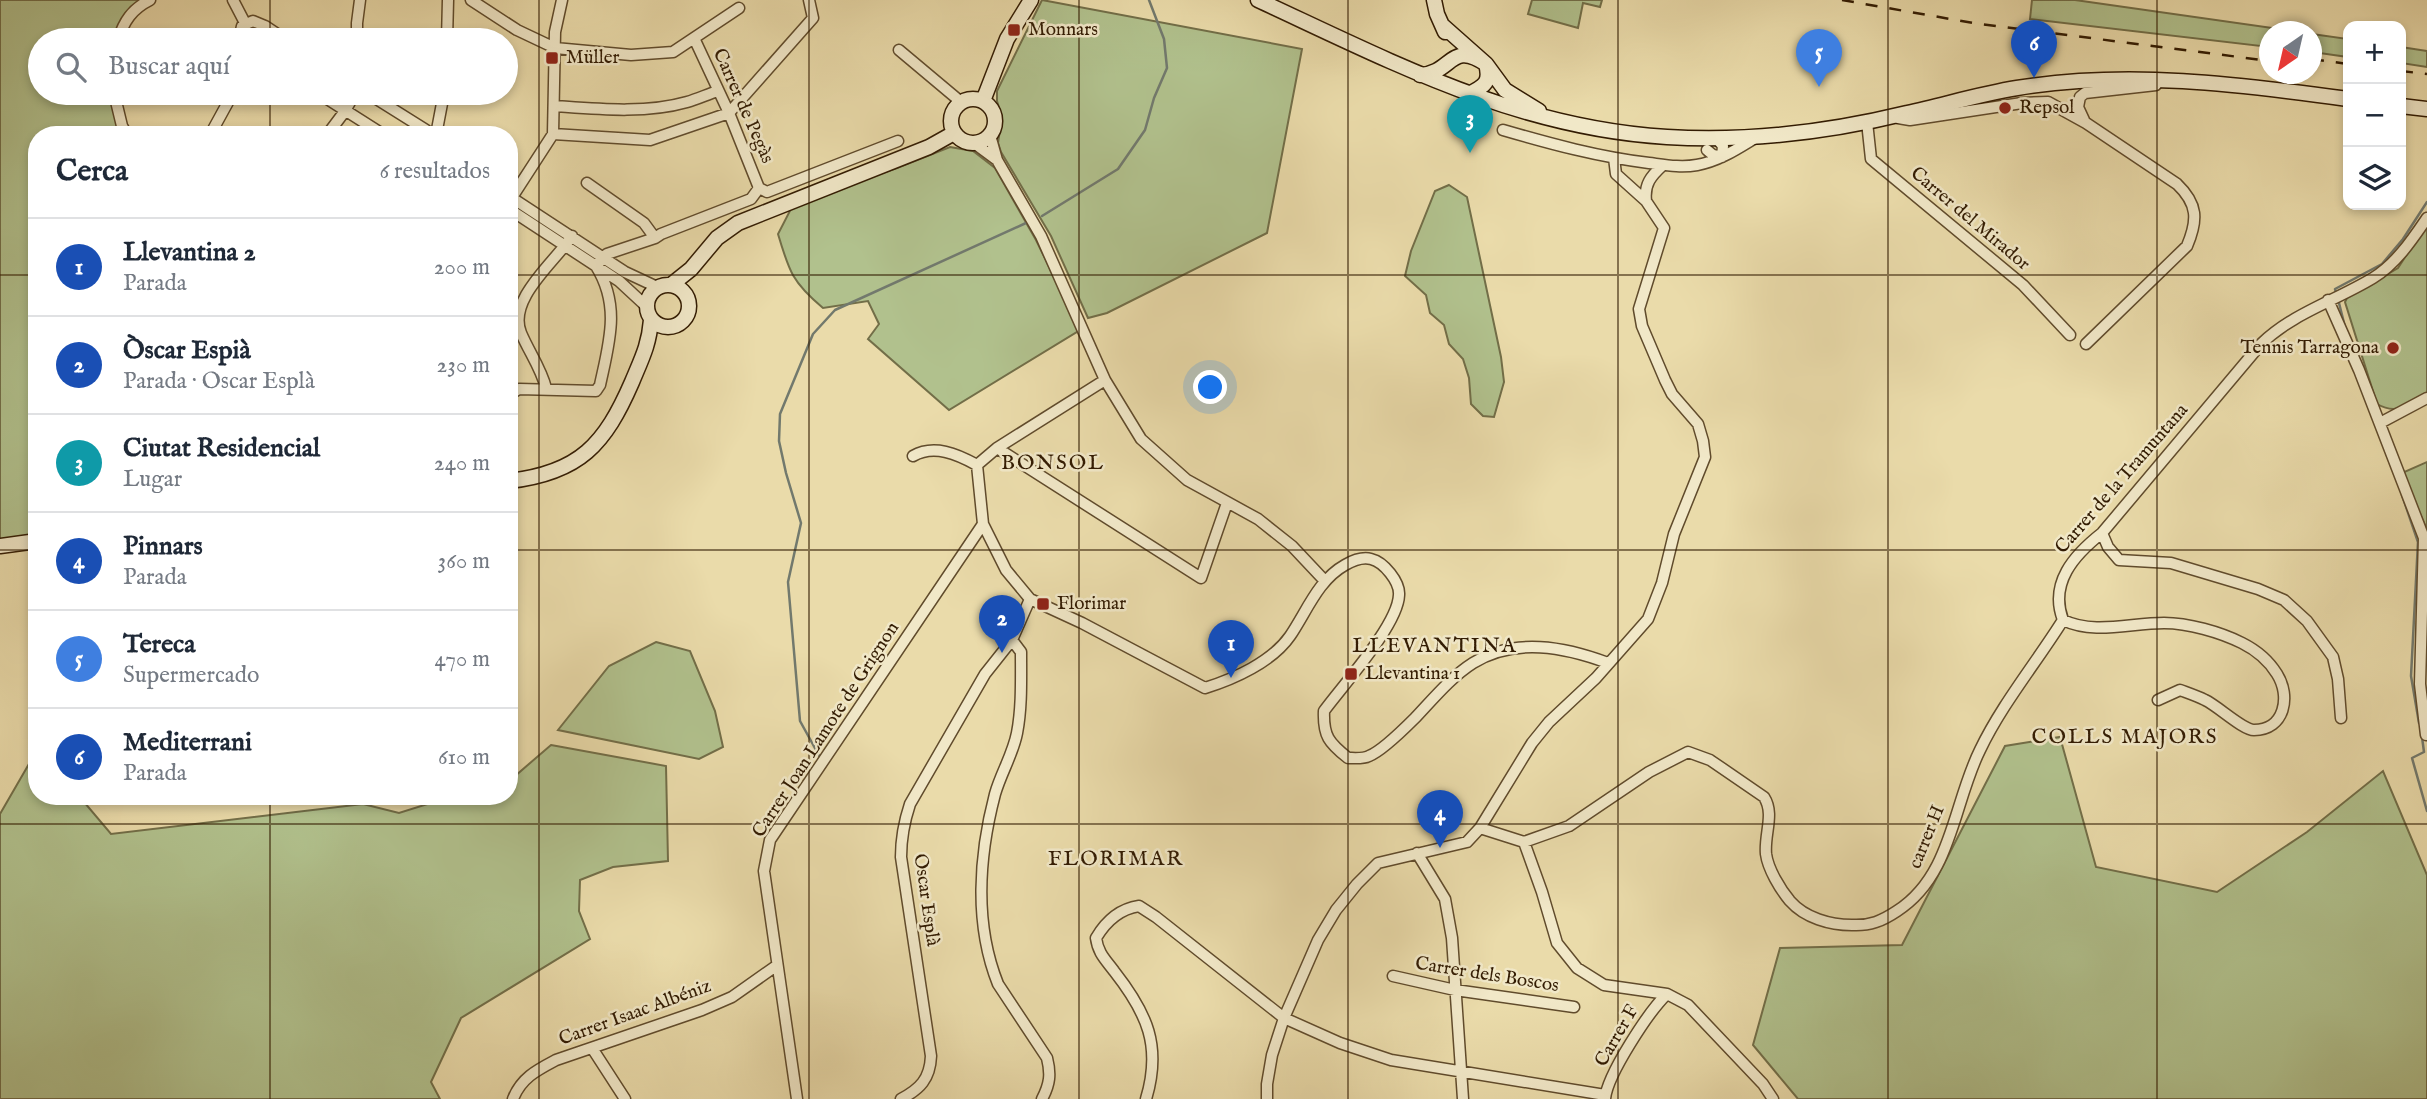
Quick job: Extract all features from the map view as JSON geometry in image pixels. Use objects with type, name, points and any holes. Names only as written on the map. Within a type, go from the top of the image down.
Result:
[{"type":"street","points":[[122,28],[131,12],[150,0]]},
{"type":"street","points":[[233,0],[245,23]]},
{"type":"street","points":[[357,28],[360,0]]},
{"type":"street","points":[[447,28],[448,0]]},
{"type":"street","points":[[471,0],[514,28]]},
{"type":"street","points":[[518,189],[553,134],[555,32],[562,0]]},
{"type":"street","points":[[553,134],[650,140],[729,113],[813,18],[809,0]]},
{"type":"street","points":[[983,101],[1007,39],[1031,0]]},
{"type":"street","points":[[1258,0],[1419,75],[1515,110],[1617,131],[1723,146],[1722,157]]},
{"type":"street","points":[[1419,75],[1437,72],[1450,59],[1453,50],[1434,0]]},
{"type":"street","points":[[518,30],[555,48],[631,55],[673,51],[738,8]]},
{"type":"street","points":[[241,28],[245,23],[253,21],[268,28]]},
{"type":"street","points":[[1442,25],[1486,64],[1505,90],[1556,120]]},
{"type":"street","name":"Carrer de Pegàs","points":[[694,38],[729,113],[759,188]]},
{"type":"street","points":[[899,50],[961,102]]},
{"type":"street","points":[[1450,59],[1466,54],[1486,64],[1489,75],[1486,83],[1469,94]]},
{"type":"street","points":[[1708,143],[1867,122],[2017,88],[2065,82],[2171,80],[2230,84],[2343,98]]},
{"type":"street","points":[[2086,123],[2078,107],[2080,97],[2085,93],[2153,86],[2171,80]]},
{"type":"street","points":[[554,106],[609,110],[653,107],[686,102],[718,90]]},
{"type":"street","points":[[974,143],[990,135],[995,123],[988,105],[983,101],[971,99],[961,102],[952,113],[951,127],[960,139],[974,143],[997,160]]},
{"type":"street","points":[[1891,117],[1910,120],[2022,103],[2048,102],[2086,123],[2177,184],[2187,194],[2195,219],[2195,228],[2188,246],[2086,344]]},
{"type":"street","points":[[117,105],[122,126]]},
{"type":"street","points":[[215,126],[226,105]]},
{"type":"street","points":[[336,105],[369,126]]},
{"type":"street","points":[[334,126],[348,105]]},
{"type":"street","points":[[386,105],[420,126]]},
{"type":"street","points":[[438,126],[442,105]]},
{"type":"street","points":[[2406,107],[2427,109]]},
{"type":"street","name":"Carrer del Mirador","points":[[1867,122],[1871,159],[2023,285],[2070,335]]},
{"type":"street","points":[[1503,130],[1614,158],[1662,165],[1700,165],[1725,156],[1758,137]]},
{"type":"street","points":[[518,479],[562,469],[594,446],[619,411],[649,342],[651,292],[691,269],[717,238],[738,223],[929,148],[954,133]]},
{"type":"street","points":[[990,135],[997,160],[1041,236],[1105,380],[1141,439],[1187,480],[1258,519],[1293,546],[1324,580]]},
{"type":"street","points":[[600,262],[661,233],[751,199],[759,188],[767,192],[898,141]]},
{"type":"street","points":[[1700,165],[1708,143]]},
{"type":"street","points":[[1267,1099],[1272,1055],[1284,1017],[1318,940],[1343,901],[1378,863],[1467,842],[1480,828],[1532,743],[1549,722],[1596,678],[1648,620],[1662,583],[1674,534],[1705,457],[1698,424],[1672,394],[1642,326],[1639,309],[1664,228],[1646,201],[1616,174],[1614,158]]},
{"type":"street","points":[[1646,201],[1649,179],[1662,165]]},
{"type":"street","points":[[587,183],[644,223],[655,238]]},
{"type":"street","points":[[518,206],[600,262],[632,292],[657,324],[670,327]]},
{"type":"street","name":"Carrer de la Tramuntana","points":[[2063,621],[2059,600],[2064,576],[2080,550],[2102,533],[2261,344],[2284,325],[2384,270],[2414,238],[2427,218]]},
{"type":"street","points":[[546,388],[542,374],[520,331],[518,319],[523,300],[569,240]]},
{"type":"street","points":[[600,262],[639,280],[684,292],[689,304],[686,317],[649,342]]},
{"type":"street","points":[[518,390],[546,388],[596,391],[600,385],[612,321],[600,262]]},
{"type":"street","points":[[687,297],[691,269]]},
{"type":"street","points":[[2330,299],[2424,538],[2426,735]]},
{"type":"street","points":[[977,466],[997,448],[1105,380]]},
{"type":"street","points":[[2378,418],[2427,398]]},
{"type":"street","points":[[997,448],[1201,578],[1227,503]]},
{"type":"street","points":[[913,456],[925,450],[957,454],[977,466]]},
{"type":"street","points":[[977,466],[983,524],[1006,570],[1030,599],[1082,623],[1205,688],[1225,682],[1270,656],[1283,645],[1324,580],[1344,565],[1355,560],[1371,559],[1383,566],[1393,576],[1399,593],[1394,618],[1324,711],[1324,727],[1332,746],[1348,758],[1369,757],[1404,730],[1471,664],[1494,652],[1531,647],[1558,648],[1608,663]]},
{"type":"street","name":"Carrer Joan Lamote de Grignon","points":[[797,1099],[764,871],[770,840],[983,524]]},
{"type":"street","points":[[2102,533],[2108,547],[2119,560],[2171,563],[2272,593],[2297,610],[2322,638],[2333,657],[2341,718]]},
{"type":"street","points":[[0,546],[28,542]]},
{"type":"street","name":"Oscar Esplà","points":[[901,1099],[925,1082],[931,1056],[901,857],[905,819],[985,674],[1013,640],[1030,599]]},
{"type":"street","points":[[2063,621],[2077,627],[2091,628],[2167,623],[2221,635],[2240,642],[2263,657],[2278,674],[2285,700],[2278,721],[2269,728],[2255,730],[2245,728],[2205,700],[2180,690],[2158,700]]},
{"type":"street","name":"carrer H","points":[[1524,842],[1569,826],[1649,772],[1688,752],[1710,760],[1764,797],[1770,814],[1766,855],[1773,874],[1790,901],[1805,913],[1824,922],[1844,925],[1875,924],[1908,904],[1934,873],[1980,750],[1996,720],[2063,621]]},
{"type":"street","points":[[1013,640],[1021,652],[1017,733],[996,791],[987,829],[982,868],[982,900],[989,958],[998,984],[1046,1058],[1050,1071],[1049,1085],[1042,1099]]},
{"type":"street","points":[[1480,828],[1524,842],[1556,943],[1577,968],[1604,985],[1667,994],[1688,1005],[1763,1084],[1773,1099]]},
{"type":"street","points":[[1417,853],[1445,899],[1452,937],[1463,1099]]},
{"type":"street","points":[[1146,1099],[1154,1060],[1148,1027],[1141,1009],[1101,956],[1096,938],[1104,925],[1121,912],[1139,906],[1156,916],[1284,1017],[1340,1043],[1391,1060],[1462,1070],[1605,1097]]},
{"type":"street","name":"Carrer Isaac Albéniz","points":[[513,1099],[518,1087],[535,1070],[556,1060],[702,1010],[732,997],[776,966]]},
{"type":"street","name":"Carrer dels Boscos","points":[[1393,976],[1455,990],[1574,1007]]},
{"type":"street","name":"Carrer F","points":[[1605,1097],[1623,1057],[1656,1004],[1667,994]]},
{"type":"street","points":[[592,1048],[625,1099]]},
{"type":"green space","points":[[0,0],[143,0],[123,28],[28,28],[28,105],[113,105],[119,126],[28,126],[28,542],[0,546]]},
{"type":"green space","points":[[1042,0],[1302,49],[1267,233],[1107,313],[1088,318],[1051,236],[998,143],[1002,117],[997,91]]},
{"type":"green space","points":[[1532,0],[1602,0],[1600,7],[1583,3],[1578,28],[1528,14]]},
{"type":"green space","points":[[2032,0],[2075,0],[2259,26],[2259,46],[2030,19]]},
{"type":"green space","points":[[2322,35],[2343,38],[2343,56],[2322,53]]},
{"type":"green space","points":[[2406,48],[2427,51],[2427,67],[2406,64]]},
{"type":"green space","points":[[950,147],[973,151],[995,168],[1036,240],[1080,330],[949,410],[868,339],[879,324],[868,301],[823,308],[804,291],[789,267],[778,234],[794,203]]},
{"type":"green space","points":[[1449,185],[1467,197],[1501,357],[1504,382],[1494,417],[1483,416],[1471,404],[1469,378],[1463,359],[1449,344],[1444,325],[1430,313],[1426,295],[1405,276],[1411,251],[1435,191]]},
{"type":"green space","name":"Tennis Tarragona","points":[[2427,223],[2427,393],[2402,407],[2391,409],[2377,404],[2345,302],[2347,298],[2398,268]]},
{"type":"green space","points":[[2427,462],[2427,530],[2402,473]]},
{"type":"green space","points":[[656,642],[690,651],[715,711],[723,747],[699,759],[558,730],[609,666]]},
{"type":"green space","points":[[2060,737],[2096,867],[2217,892],[2307,832],[2383,771],[2427,875],[2427,1099],[1798,1099],[1753,1045],[1780,948],[1902,945],[2005,746]]},
{"type":"green space","points":[[551,745],[666,766],[668,861],[613,867],[580,880],[579,911],[590,939],[461,1018],[431,1082],[440,1099],[0,1099],[0,814],[28,766],[28,805],[87,805],[111,834],[355,805],[367,805],[399,813],[424,805],[518,805],[518,773]]},
{"type":"waterway","points":[[1042,216],[1118,169],[1145,130],[1154,98],[1167,68],[1164,39],[1149,0]]},
{"type":"waterway","points":[[2336,293],[2335,289],[2382,264],[2403,239],[2427,202]]},
{"type":"waterway","points":[[821,759],[800,721],[788,582],[801,523],[779,441],[780,414],[813,334],[835,310],[1026,223]]},
{"type":"waterway","points":[[2338,299],[2345,327]]},
{"type":"waterway","points":[[2402,495],[2418,542],[2411,676],[2419,723]]},
{"type":"waterway","points":[[2422,737],[2424,752],[2412,758],[2427,811]]},
{"type":"railway","points":[[1842,0],[1973,23],[2259,60]]},
{"type":"railway","points":[[2322,60],[2343,63]]},
{"type":"railway","points":[[2406,72],[2427,74]]},
{"type":"place","name":"Monnars","points":[[1014,30]]},
{"type":"place","name":"Müller","points":[[552,58]]},
{"type":"place","name":"Mediterrani","points":[[2034,78]]},
{"type":"place","name":"Tereca","points":[[1819,87]]},
{"type":"place","name":"Repsol","points":[[2005,108]]},
{"type":"place","name":"Ciutat Residencial","points":[[1470,153]]},
{"type":"place","name":"Tennis Tarragona","points":[[2393,348]]},
{"type":"place","name":"Florimar","points":[[1043,604]]},
{"type":"place","name":"Òscar Espià","points":[[1002,653]]},
{"type":"place","name":"Llevantina 1","points":[[1351,674]]},
{"type":"place","name":"Llevantina 2","points":[[1231,678]]},
{"type":"place","name":"Pinnars","points":[[1440,848]]},
{"type":"district","name":"BONSOL","points":[[1053,463]]},
{"type":"district","name":"LLEVANTINA","points":[[1435,646]]},
{"type":"district","name":"COLLS MAJORS","points":[[2125,737]]},
{"type":"district","name":"FLORIMAR","points":[[1116,859]]}]
